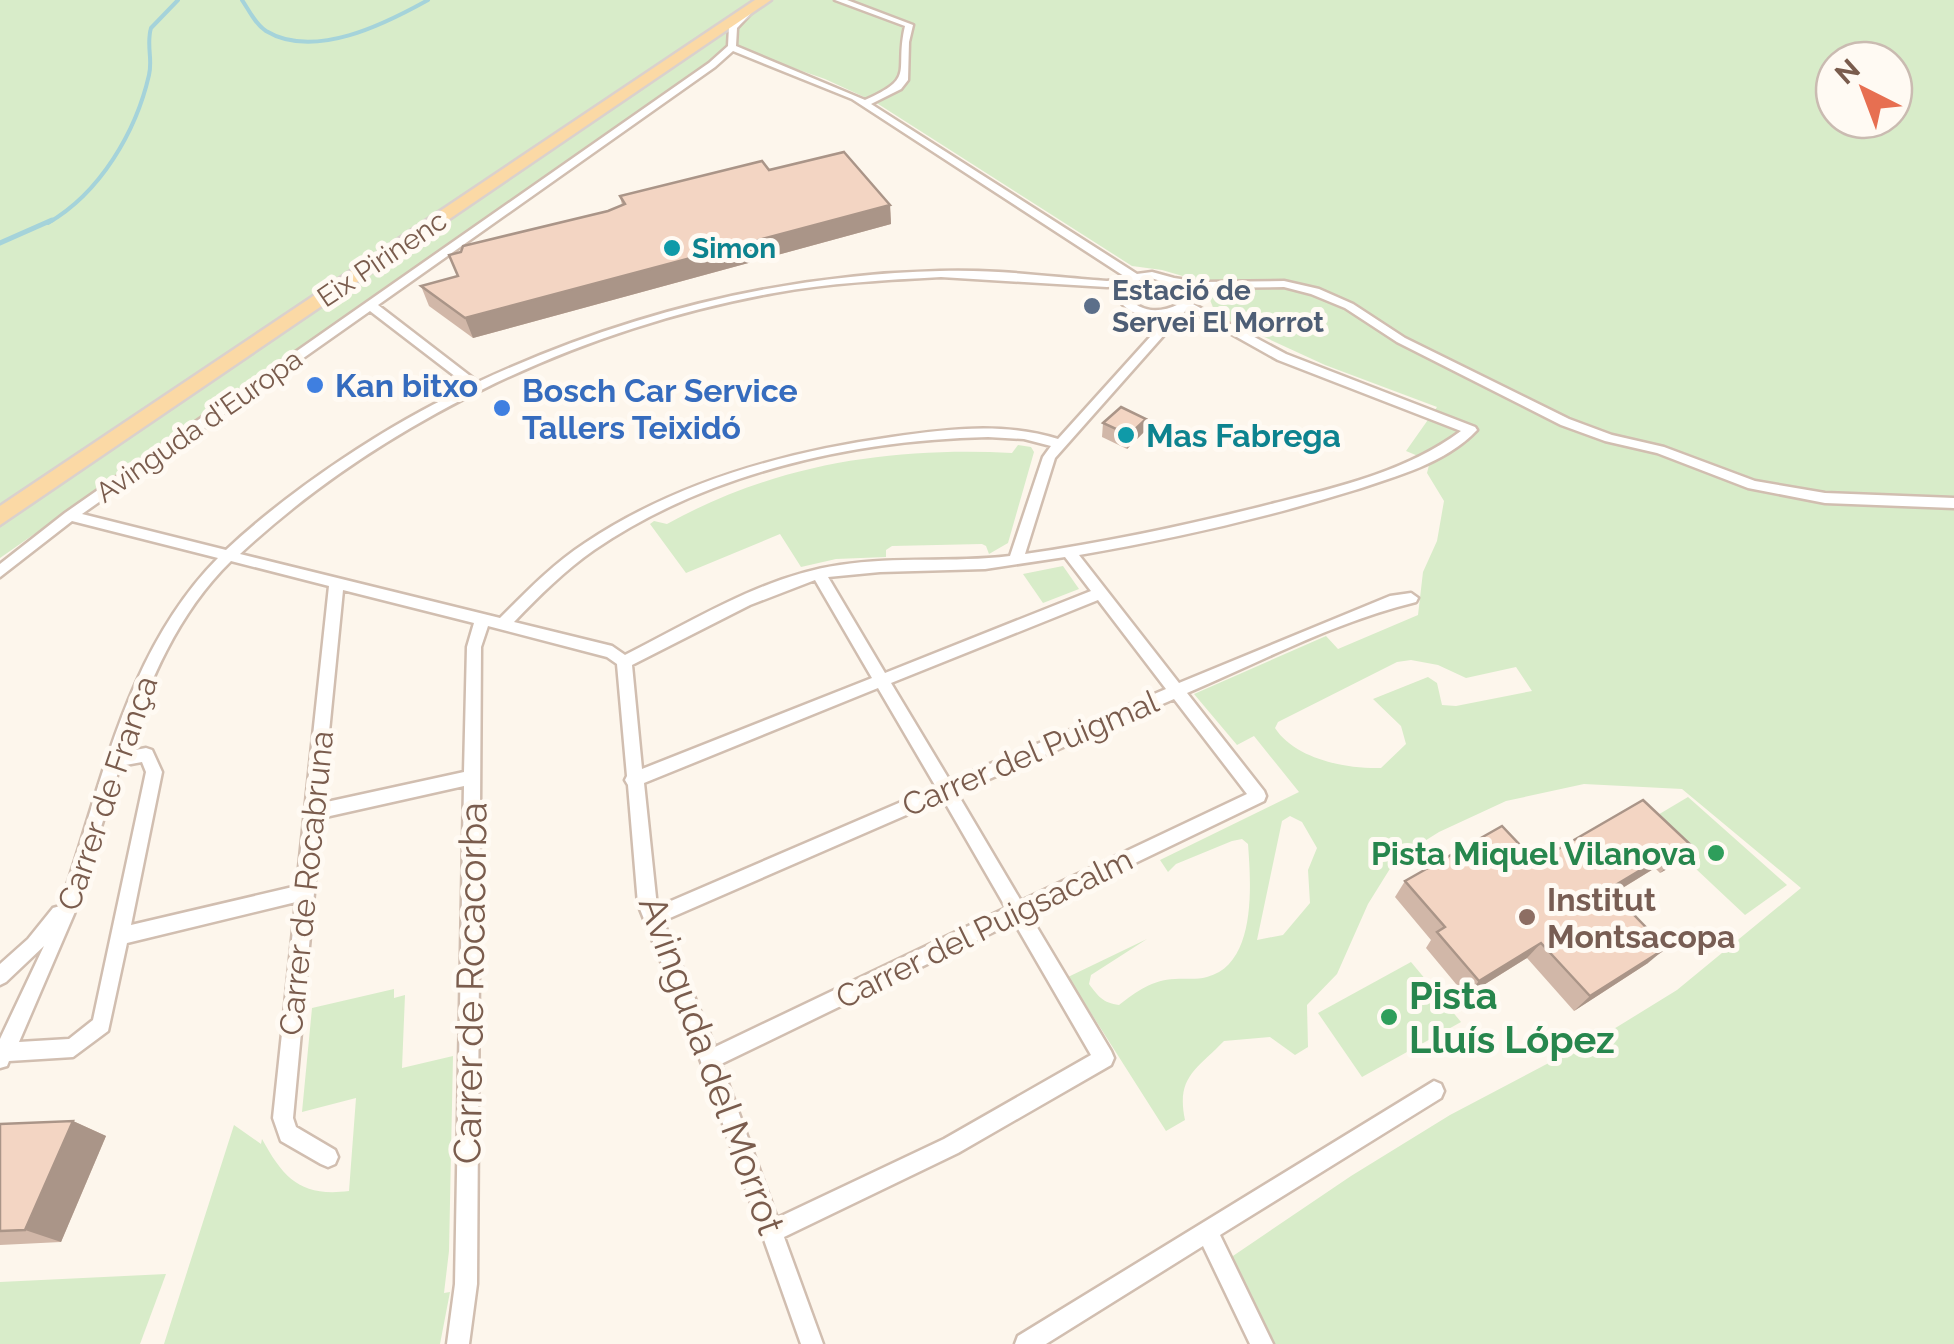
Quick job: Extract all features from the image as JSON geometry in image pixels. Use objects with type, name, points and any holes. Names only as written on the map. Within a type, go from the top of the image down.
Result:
[{"type":"main road","name":"Eix Pirinenc","points":[[0,517],[764,0]]},
{"type":"street","points":[[839,0],[909,25],[902,44],[907,73],[902,87],[865,103]]},
{"type":"street","name":"Avinguda d'Europa","points":[[0,572],[70,516],[694,78],[732,47],[733,28],[748,12]]},
{"type":"street","points":[[732,47],[865,103],[1132,279],[1121,289],[1122,298]]},
{"type":"street","name":"Avinguda d'Europa","points":[[694,78],[736,60],[772,65]]},
{"type":"street","name":"Carrer de França","points":[[1,1055],[72,896],[140,690],[174,621],[201,584],[229,556],[332,473],[406,426],[477,387],[616,330],[787,288],[938,274],[1076,281],[1152,275],[1224,286],[1284,284],[1315,291],[1349,306],[1401,340],[1565,422],[1609,438],[1660,450],[1753,485],[1825,498],[1954,503]]},
{"type":"street","name":"Carrer de França","points":[[1076,281],[1122,298],[1139,311]]},
{"type":"street","points":[[1016,559],[1042,471],[1058,444],[1184,306],[1187,292],[1177,281]]},
{"type":"street","points":[[1139,311],[1167,314],[1224,286]]},
{"type":"street","points":[[370,305],[477,387]]},
{"type":"street","points":[[70,516],[612,652],[624,662],[818,574],[1016,559],[1230,519],[1414,465],[1460,444],[1471,430],[1282,357],[1184,306]]},
{"type":"street","points":[[1139,311],[1154,324],[1150,343]]},
{"type":"street","points":[[492,623],[604,536],[653,508],[748,471],[835,448],[948,434],[1011,435],[1058,444]]},
{"type":"street","points":[[1068,552],[1176,692]]},
{"type":"street","points":[[773,1230],[951,1146],[1104,1058],[818,574]]},
{"type":"street","name":"Carrer de Rocabruna","points":[[328,1157],[297,1142],[284,1128],[336,585]]},
{"type":"street","points":[[633,780],[1100,593]]},
{"type":"street","name":"Carrer del Puigmal","points":[[652,916],[1345,619],[1410,598]]},
{"type":"street","name":"Carrer de Rocacorba","points":[[458,1344],[466,1284],[474,646],[492,623]]},
{"type":"street","name":"Avinguda del Morrot","points":[[624,662],[647,904],[710,1059],[812,1344]]},
{"type":"street","name":"Carrer del Puigsacalm","points":[[710,1059],[1258,796],[1176,692]]},
{"type":"street","points":[[1,1055],[64,1050],[82,1044],[104,1019],[154,772],[146,756],[114,761]]},
{"type":"street","points":[[314,812],[473,777]]},
{"type":"street","points":[[120,936],[305,892]]},
{"type":"street","points":[[0,976],[34,945],[72,896]]},
{"type":"street","points":[[1033,1342],[1434,1091]]},
{"type":"street","points":[[1207,1231],[1262,1344]]},
{"type":"green space","points":[[0,0],[1954,0],[1954,1344],[1269,1344],[1227,1260],[1450,1115],[1617,1027],[1677,990],[1801,888],[1682,789],[1584,784],[1506,801],[1439,832],[1396,859],[1368,904],[1337,974],[1307,1005],[1308,1047],[1295,1055],[1270,1037],[1224,1041],[1197,1067],[1186,1084],[1185,1120],[1166,1131],[1068,977],[1147,939],[1091,975],[1089,984],[1098,995],[1119,1005],[1159,982],[1207,977],[1223,969],[1235,956],[1243,940],[1250,900],[1248,844],[1242,839],[1232,841],[1176,864],[1168,872],[1160,860],[1299,792],[1254,736],[1237,745],[1194,694],[1326,636],[1338,649],[1418,615],[1423,572],[1437,541],[1444,501],[1427,473],[1430,461],[1406,451],[1437,407],[1325,365],[1223,318],[1214,310],[1203,282],[1132,266],[875,102],[825,79],[732,47],[0,558]],"holes":[[[1411,660],[1438,665],[1466,678],[1516,667],[1532,691],[1456,706],[1442,705],[1437,683],[1428,677],[1373,699],[1401,726],[1406,744],[1381,768],[1352,767],[1308,755],[1275,728],[1278,722],[1397,662]],[[1290,816],[1302,822],[1317,848],[1308,870],[1310,903],[1283,935],[1257,940],[1282,821]]]},
{"type":"green space","points":[[1018,445],[1031,447],[1034,452],[1008,543],[989,554],[982,544],[892,546],[886,550],[886,557],[836,559],[801,567],[780,534],[686,573],[650,524],[667,524],[749,487],[835,464],[922,453],[1012,453]]},
{"type":"green space","points":[[1063,566],[1079,589],[1043,603],[1023,574]]},
{"type":"green space","name":"Pista Miquel Vilanova","points":[[1688,797],[1787,885],[1745,915],[1646,822]]},
{"type":"green space","name":"Pista Lluís López","points":[[1411,962],[1461,1022],[1362,1077],[1318,1013]]},
{"type":"green space","points":[[394,989],[394,998],[405,995],[402,1068],[453,1056],[449,1251],[444,1293],[450,1292],[440,1344],[164,1344],[234,1125],[261,1144],[262,1139],[278,1165],[306,1188],[349,1191],[356,1098],[302,1112],[312,1008]]},
{"type":"green space","points":[[166,1274],[140,1344],[0,1344],[0,1282]]},
{"type":"building","name":"Simon","points":[[844,152],[890,205],[465,318],[421,286],[458,276],[449,255],[461,252],[463,246],[608,211],[625,204],[620,196],[762,161],[769,170]]},
{"type":"building","points":[[1121,407],[1146,419],[1129,435],[1103,423]]},
{"type":"building","name":"Institut Montsacopa","points":[[1643,800],[1693,847],[1677,857],[1672,851],[1609,889],[1666,948],[1590,996],[1541,943],[1479,981],[1437,932],[1445,927],[1405,881],[1502,826],[1536,862]]},
{"type":"building","points":[[73,1121],[25,1230],[0,1231],[0,1124]]},
{"type":"waterway","points":[[48,223],[84,195],[125,139],[149,75],[151,28],[178,0]]},
{"type":"waterway","points":[[242,0],[266,31],[306,42],[371,28],[428,0]]},
{"type":"waterway","points":[[0,243],[52,220]]},
{"type":"place","name":"Simon","points":[[672,248]]},
{"type":"place","name":"Estació de Servei El Morrot","points":[[1092,306]]},
{"type":"place","name":"Kan bitxo","points":[[315,385]]},
{"type":"place","name":"Bosch Car Service Tallers Teixidó","points":[[502,408]]},
{"type":"place","name":"Mas Fabrega","points":[[1126,435]]},
{"type":"place","name":"Pista Miquel Vilanova","points":[[1716,853]]},
{"type":"place","name":"Institut Montsacopa","points":[[1527,917]]},
{"type":"place","name":"Pista Lluís López","points":[[1389,1017]]}]
